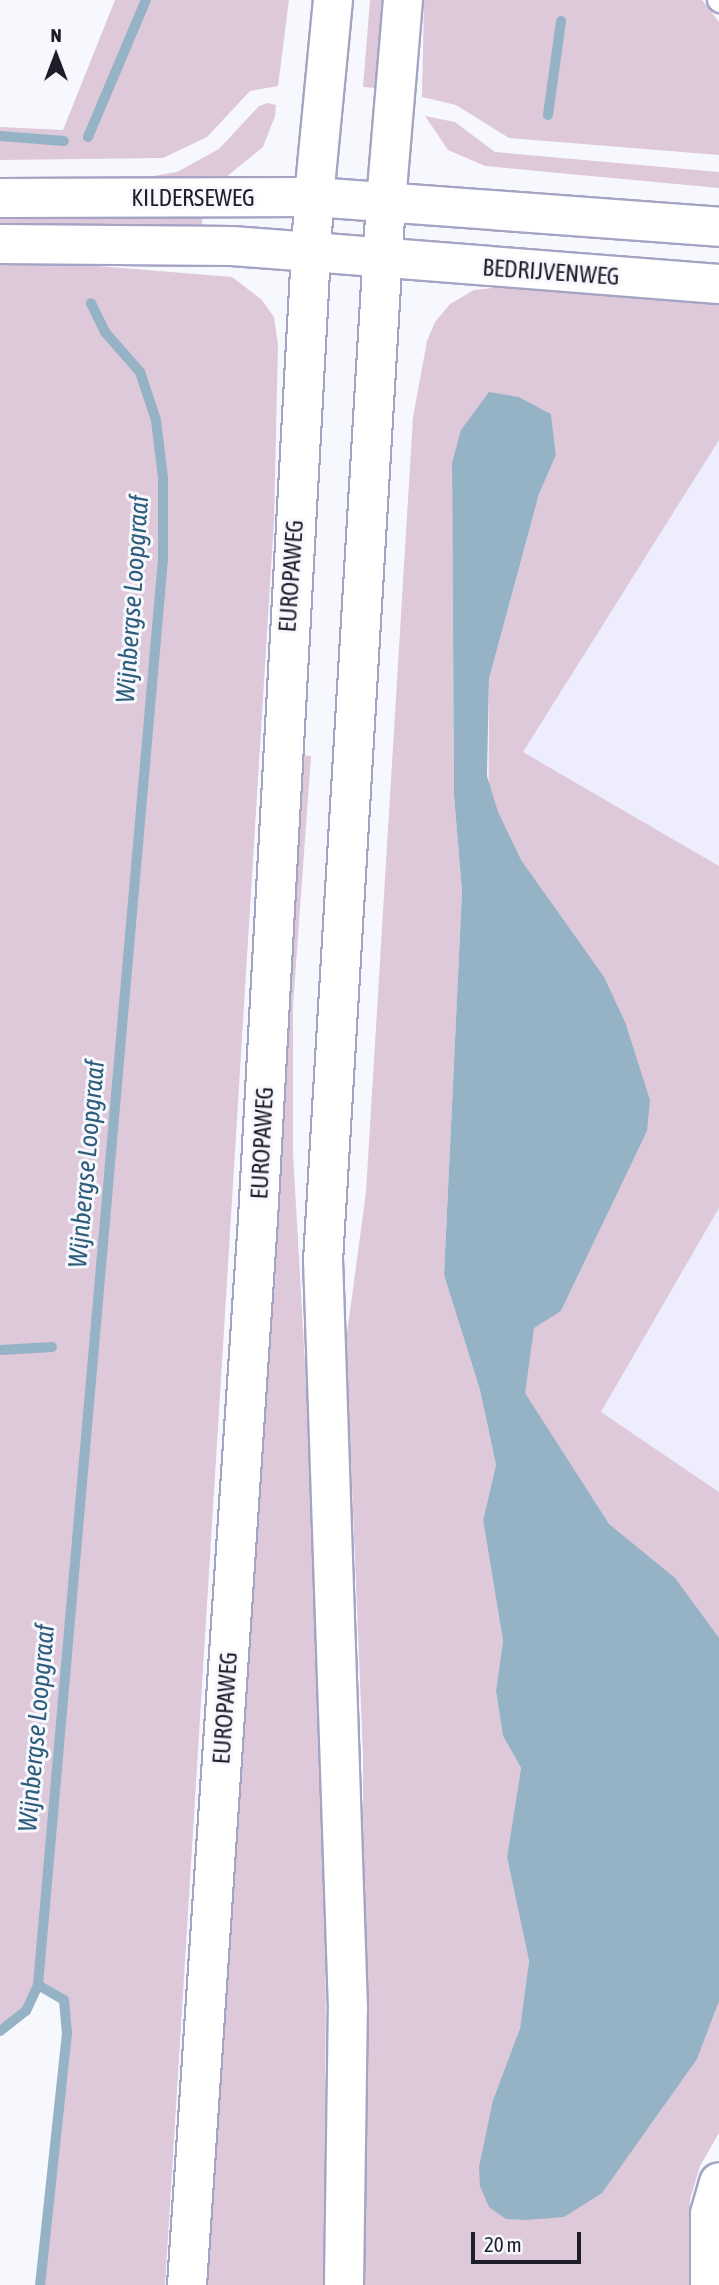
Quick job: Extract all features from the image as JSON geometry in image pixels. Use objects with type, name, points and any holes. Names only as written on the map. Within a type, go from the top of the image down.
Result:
[{"type":"main road","name":"EUROPAWEG","points":[[187,2285],[259,1205],[314,197],[333,0]]},
{"type":"main road","points":[[344,2285],[348,2010],[323,1261],[386,202],[403,0]]},
{"type":"main road","name":"KILDERSEWEG","points":[[0,198],[314,197],[386,202]]},
{"type":"main road","points":[[386,202],[719,227]]},
{"type":"main road","name":"KILDERSEWEG","points":[[0,244],[232,246],[383,259]]},
{"type":"main road","name":"BEDRIJVENWEG","points":[[383,259],[719,284]]},
{"type":"main road","points":[[710,2285],[710,2214],[719,2182]]},
{"type":"shaded area","points":[[115,0],[289,0],[278,86],[250,91],[207,137],[163,158],[0,160],[0,127],[63,130]]},
{"type":"shaded area","points":[[370,0],[384,0],[376,88],[363,87]]},
{"type":"shaded area","points":[[424,0],[702,0],[719,22],[719,155],[509,138],[456,105],[422,97]]},
{"type":"shaded area","points":[[268,103],[276,105],[275,116],[263,147],[226,177],[0,187],[0,178],[136,179],[177,172],[219,149],[259,106]]},
{"type":"shaded area","points":[[425,116],[455,122],[495,152],[719,172],[719,188],[485,166],[448,150]]},
{"type":"shaded area","points":[[203,208],[202,225],[0,223],[0,209]]},
{"type":"shaded area","points":[[0,265],[86,265],[232,277],[261,299],[274,317],[278,345],[274,520],[165,2285],[40,2285],[67,2033],[64,2000],[38,1985],[26,2011],[0,2031]]},
{"type":"shaded area","points":[[518,285],[719,297],[719,440],[523,752],[719,866],[719,1208],[601,1412],[719,1492],[719,1676],[575,1528],[484,1316],[561,1311],[646,1132],[488,907],[489,679],[539,494],[556,455],[551,414],[519,397],[452,463],[454,796],[462,891],[444,1275],[480,1390],[496,1465],[483,1520],[503,1641],[496,1691],[503,1736],[521,1768],[507,1857],[529,1961],[520,2028],[493,2100],[719,1984],[719,2133],[700,2166],[690,2200],[690,2285],[364,2285],[363,1755],[346,1341],[366,1192],[413,417],[427,341],[435,322],[450,304],[474,290]]},
{"type":"shaded area","points":[[489,392],[519,397],[551,414],[556,455],[539,494],[489,679],[487,776],[498,812],[521,860],[604,977],[625,1022],[650,1100],[647,1131],[561,1311],[534,1328],[525,1393],[609,1524],[675,1578],[719,1638],[719,2001],[697,2059],[602,2193],[564,2217],[526,2220],[506,2219],[489,2207],[480,2186],[479,2167],[493,2100],[520,2028],[529,1961],[507,1857],[521,1768],[503,1736],[496,1691],[503,1641],[483,1520],[496,1465],[480,1390],[444,1275],[462,891],[454,796],[452,463],[461,430]]},
{"type":"shaded area","points":[[719,440],[719,866],[523,752]]},
{"type":"shaded area","points":[[300,755],[311,756],[293,1006],[293,1153],[319,1609],[326,1874],[325,2285],[205,2285],[249,1567],[275,1283]]},
{"type":"shaded area","points":[[719,1208],[719,1492],[601,1412]]},
{"type":"waterway","name":"Wijnbergse Loopgraaf","points":[[88,137],[146,0]]},
{"type":"waterway","points":[[548,115],[561,21]]},
{"type":"waterway","points":[[0,136],[64,141]]},
{"type":"waterway","name":"Wijnbergse Loopgraaf","points":[[0,2031],[26,2011],[38,1985],[163,559],[163,478],[156,420],[140,372],[105,332],[91,303]]},
{"type":"waterway","points":[[0,1350],[52,1347]]},
{"type":"waterway","points":[[38,1985],[64,2000],[67,2033],[40,2285]]}]
